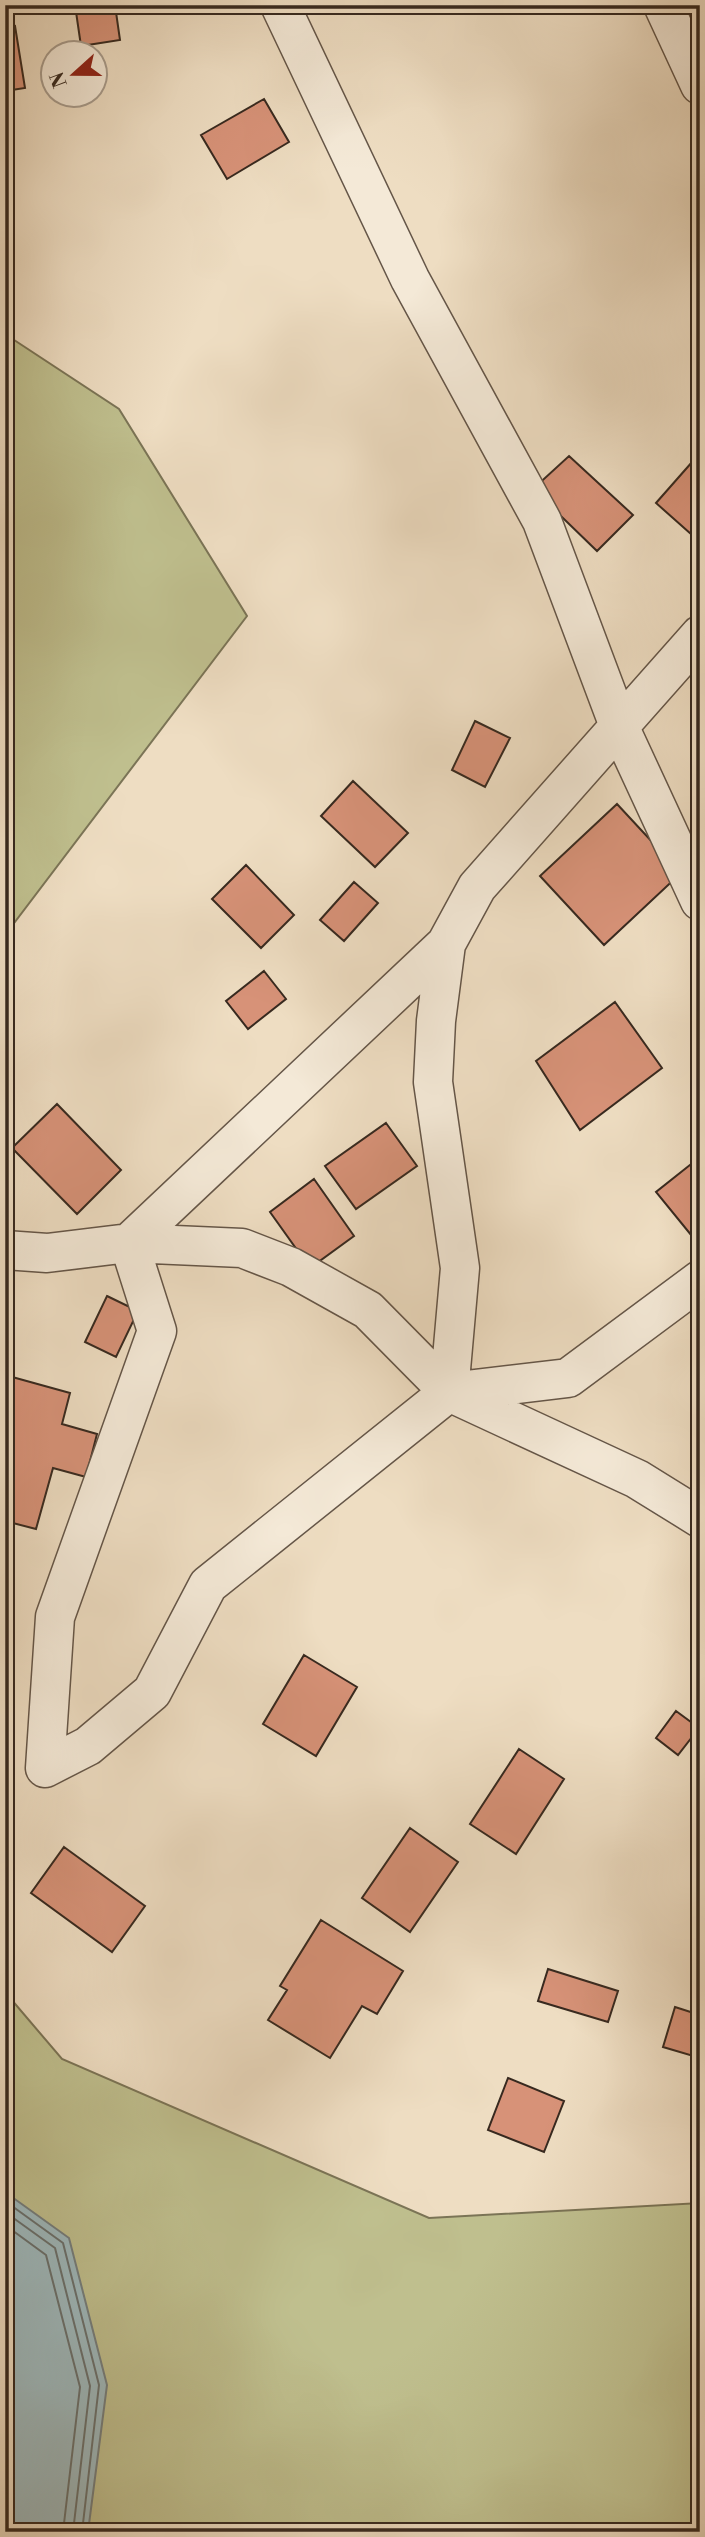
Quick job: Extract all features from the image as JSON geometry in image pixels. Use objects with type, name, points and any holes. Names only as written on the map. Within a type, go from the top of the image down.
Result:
[{"type":"street","points":[[280,5],[410,279],[542,521],[619,726],[700,901]]},
{"type":"street","points":[[663,5],[700,85]]},
{"type":"street","points":[[129,1243],[446,944],[477,887],[700,635]]},
{"type":"street","points":[[446,944],[436,1021],[433,1082],[460,1268],[449,1392]]},
{"type":"street","points":[[129,1243],[157,1331],[55,1618],[45,1768],[88,1746],[152,1692],[208,1585],[449,1392],[568,1378],[700,1280]]},
{"type":"street","points":[[5,1250],[47,1252],[129,1243],[242,1248],[291,1267],[368,1310],[449,1392],[637,1479],[700,1518]]},
{"type":"green space","points":[[5,334],[119,409],[247,616],[5,935]]},
{"type":"green space","points":[[5,1992],[62,2059],[429,2218],[700,2203],[700,2532],[5,2532]]},
{"type":"water","points":[[5,2192],[69,2238],[107,2385],[88,2532],[5,2532]]},
{"type":"building","points":[[75,5],[115,5],[120,40],[108,42],[108,38],[80,38]]},
{"type":"building","points":[[153,5],[202,5],[202,7],[155,13]]},
{"type":"building","points":[[303,5],[333,5],[306,13]]},
{"type":"building","points":[[15,26],[25,88],[5,91],[5,28]]},
{"type":"building","points":[[264,99],[289,142],[227,179],[201,135]]},
{"type":"building","points":[[700,453],[700,542],[656,503]]},
{"type":"building","points":[[569,456],[633,515],[597,551],[533,489]]},
{"type":"building","points":[[475,721],[510,738],[485,787],[452,770]]},
{"type":"building","points":[[353,781],[408,833],[375,867],[321,816]]},
{"type":"building","points":[[617,804],[681,873],[604,945],[540,876]]},
{"type":"building","points":[[246,865],[294,915],[261,948],[212,899]]},
{"type":"building","points":[[354,882],[378,903],[344,941],[320,920]]},
{"type":"building","points":[[264,971],[286,999],[248,1029],[226,1001]]},
{"type":"building","points":[[615,1002],[662,1068],[580,1130],[536,1061]]},
{"type":"building","points":[[57,1104],[121,1170],[77,1214],[12,1148]]},
{"type":"building","points":[[386,1123],[417,1166],[356,1209],[325,1166]]},
{"type":"building","points":[[700,1157],[700,1238],[696,1241],[656,1192]]},
{"type":"building","points":[[314,1179],[354,1236],[310,1268],[270,1212]]},
{"type":"building","points":[[107,1296],[138,1311],[116,1357],[85,1342]]},
{"type":"building","points":[[5,1375],[70,1393],[62,1424],[97,1434],[86,1477],[53,1468],[36,1529],[5,1521]]},
{"type":"building","points":[[304,1655],[357,1687],[316,1756],[263,1724]]},
{"type":"building","points":[[676,1711],[699,1728],[678,1755],[656,1738]]},
{"type":"building","points":[[519,1749],[564,1779],[516,1854],[470,1824]]},
{"type":"building","points":[[410,1828],[458,1862],[410,1932],[362,1898]]},
{"type":"building","points":[[64,1847],[145,1906],[112,1952],[31,1893]]},
{"type":"building","points":[[321,1920],[403,1971],[377,2014],[362,2006],[330,2058],[268,2020],[287,1990],[280,1986]]},
{"type":"building","points":[[548,1969],[618,1991],[608,2022],[538,2001]]},
{"type":"building","points":[[675,2007],[700,2015],[700,2058],[663,2047]]},
{"type":"building","points":[[508,2078],[564,2101],[544,2152],[488,2130]]}]
